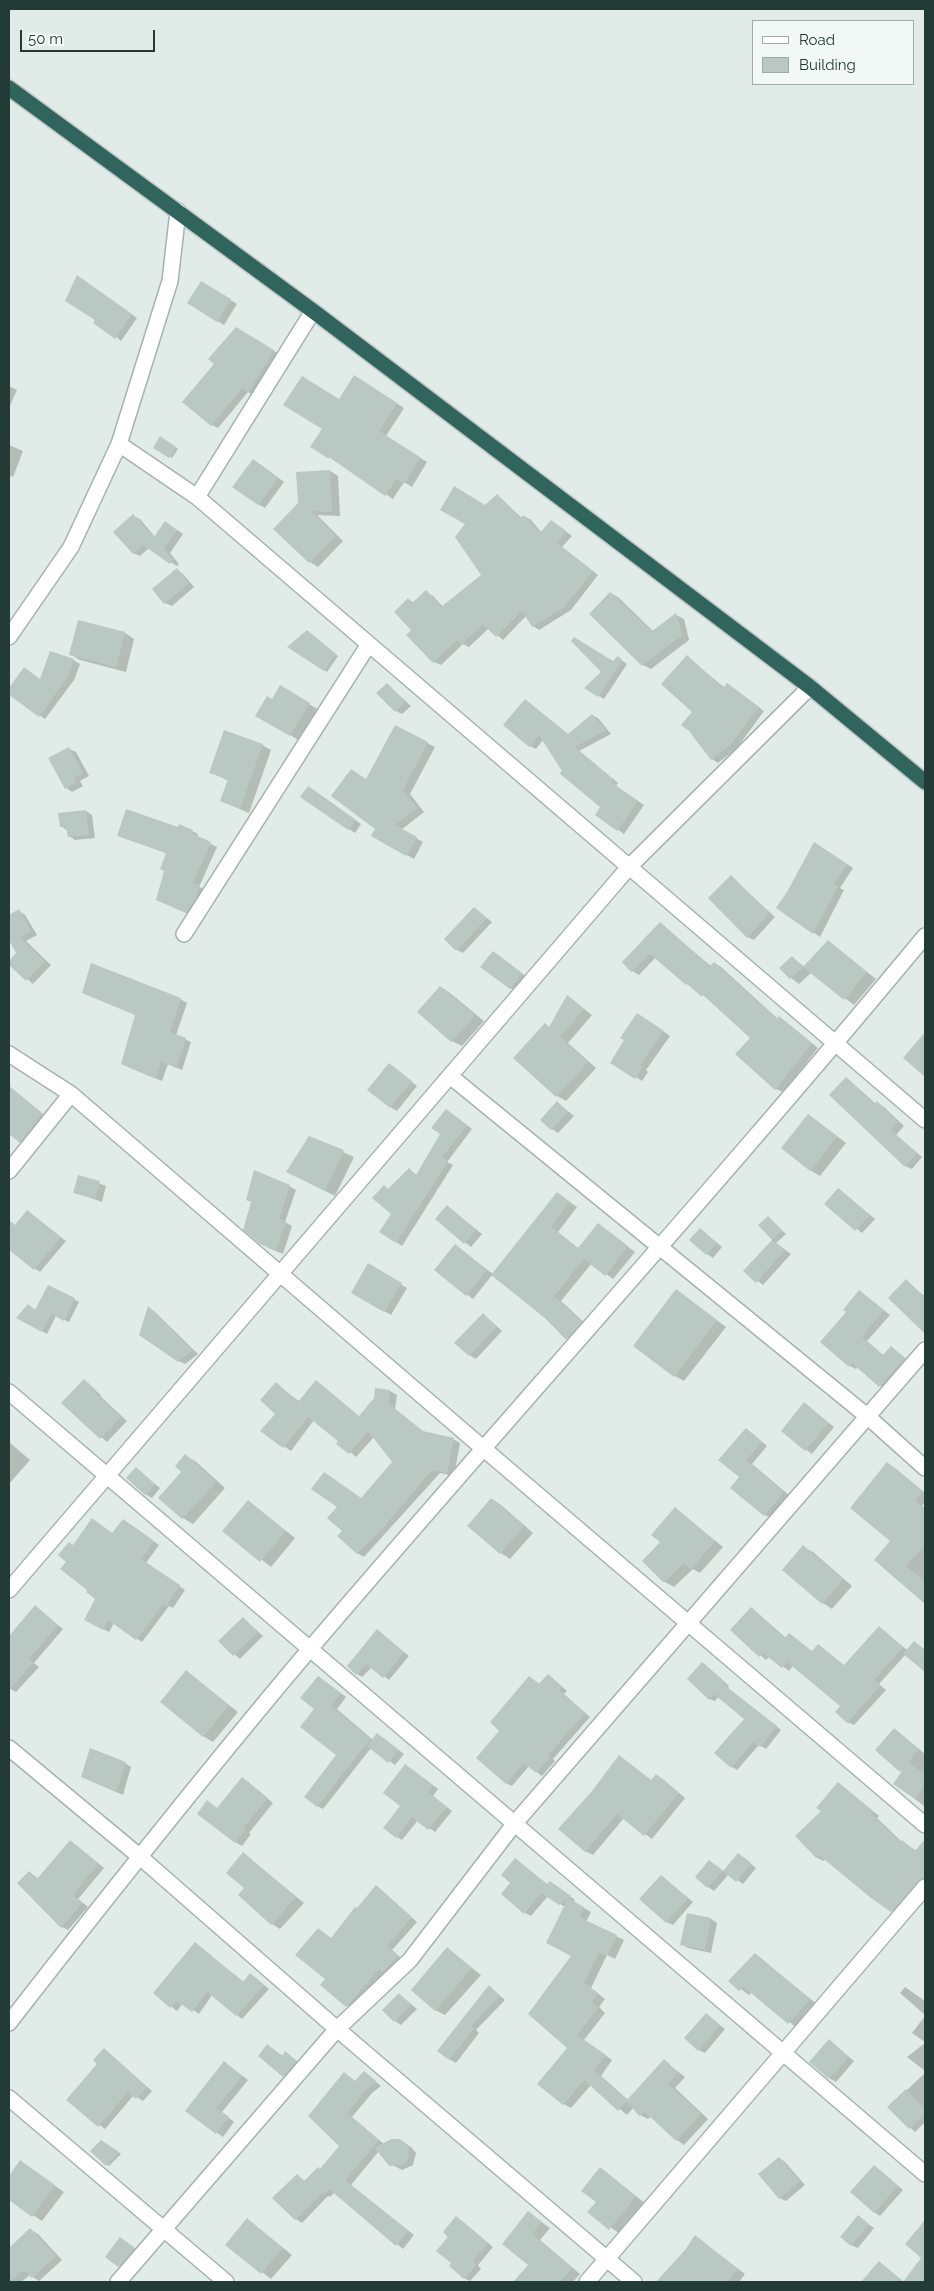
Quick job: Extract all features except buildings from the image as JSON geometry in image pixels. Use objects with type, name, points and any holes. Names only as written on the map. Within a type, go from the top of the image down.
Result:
[{"type":"highway","points":[[9,88],[313,311],[810,687],[925,782]]},
{"type":"street","points":[[9,637],[70,547],[119,444],[170,281],[178,211]]},
{"type":"street","points":[[198,497],[313,311]]},
{"type":"street","points":[[119,444],[198,497],[925,1120]]},
{"type":"street","points":[[184,934],[369,644]]},
{"type":"street","points":[[9,1590],[629,867],[810,687]]},
{"type":"street","points":[[9,2023],[138,1856],[310,1650],[836,1044],[925,936]]},
{"type":"street","points":[[9,1054],[71,1094],[925,1825]]},
{"type":"street","points":[[450,1076],[867,1416],[925,1468]]},
{"type":"street","points":[[9,1171],[71,1094]]},
{"type":"street","points":[[118,2282],[337,2029],[410,1960],[515,1824],[925,1350]]},
{"type":"street","points":[[9,1392],[925,2174]]},
{"type":"street","points":[[9,1748],[138,1856],[337,2029],[634,2282]]},
{"type":"street","points":[[587,2282],[925,1887]]},
{"type":"street","points":[[9,2098],[226,2282]]}]
